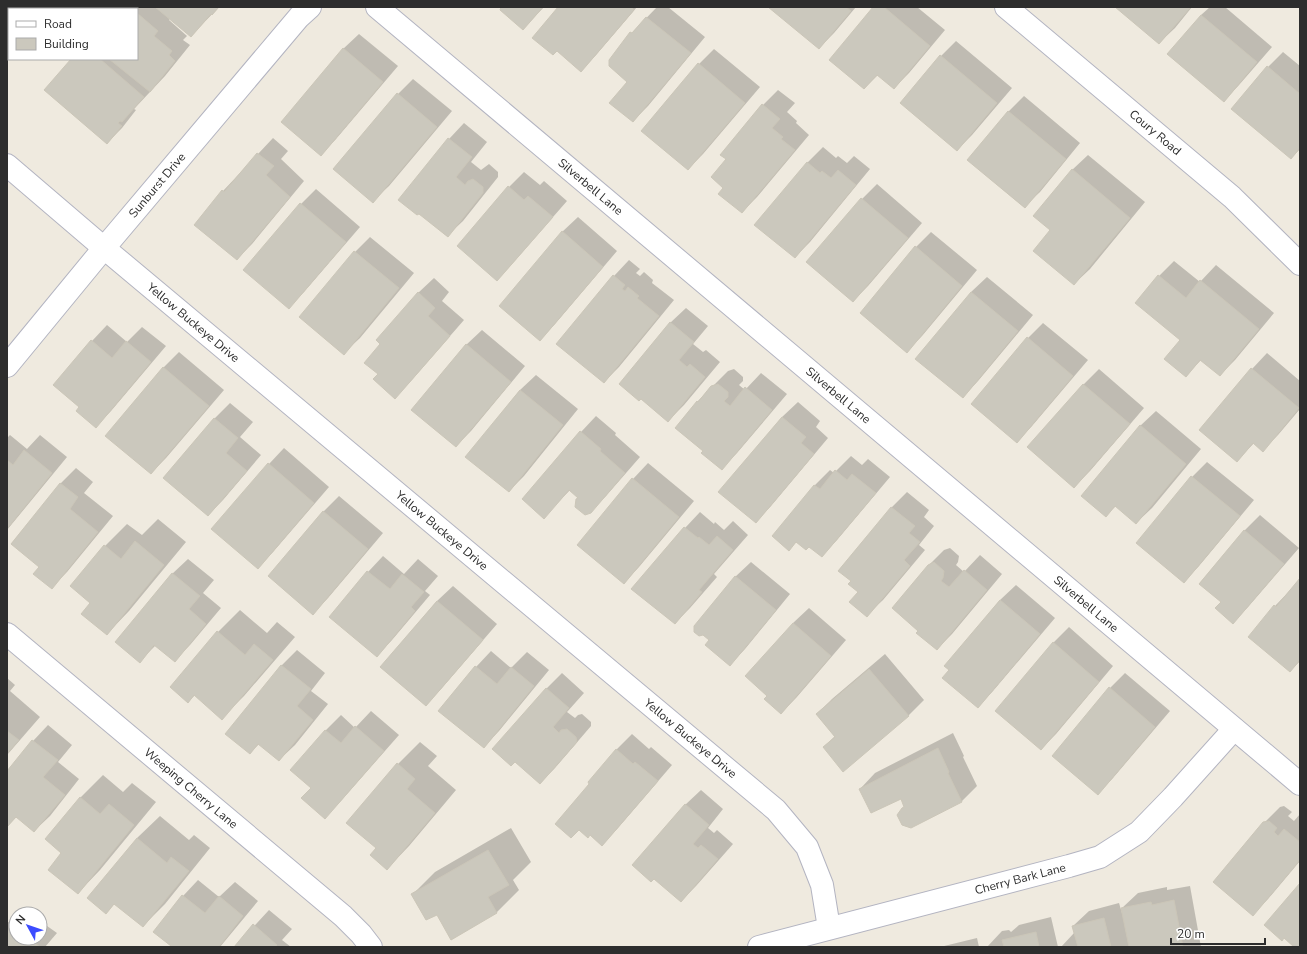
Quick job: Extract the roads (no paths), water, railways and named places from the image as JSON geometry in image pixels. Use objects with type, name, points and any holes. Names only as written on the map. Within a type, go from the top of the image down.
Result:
[{"type":"street","name":"Sunburst Drive","points":[[7,366],[104,248],[299,17],[310,7]]},
{"type":"street","name":"Silverbell Lane","points":[[377,7],[1300,784]]},
{"type":"street","name":"Coury Road","points":[[1006,7],[1232,196],[1300,264]]},
{"type":"street","name":"Yellow Buckeye Drive","points":[[7,165],[104,248],[776,810],[807,846],[822,885],[829,928]]},
{"type":"street","name":"Weeping Cherry Lane","points":[[7,634],[343,916],[361,934],[371,947]]},
{"type":"street","name":"Cherry Bark Lane","points":[[759,947],[1100,857],[1139,832],[1173,797],[1234,729]]}]
